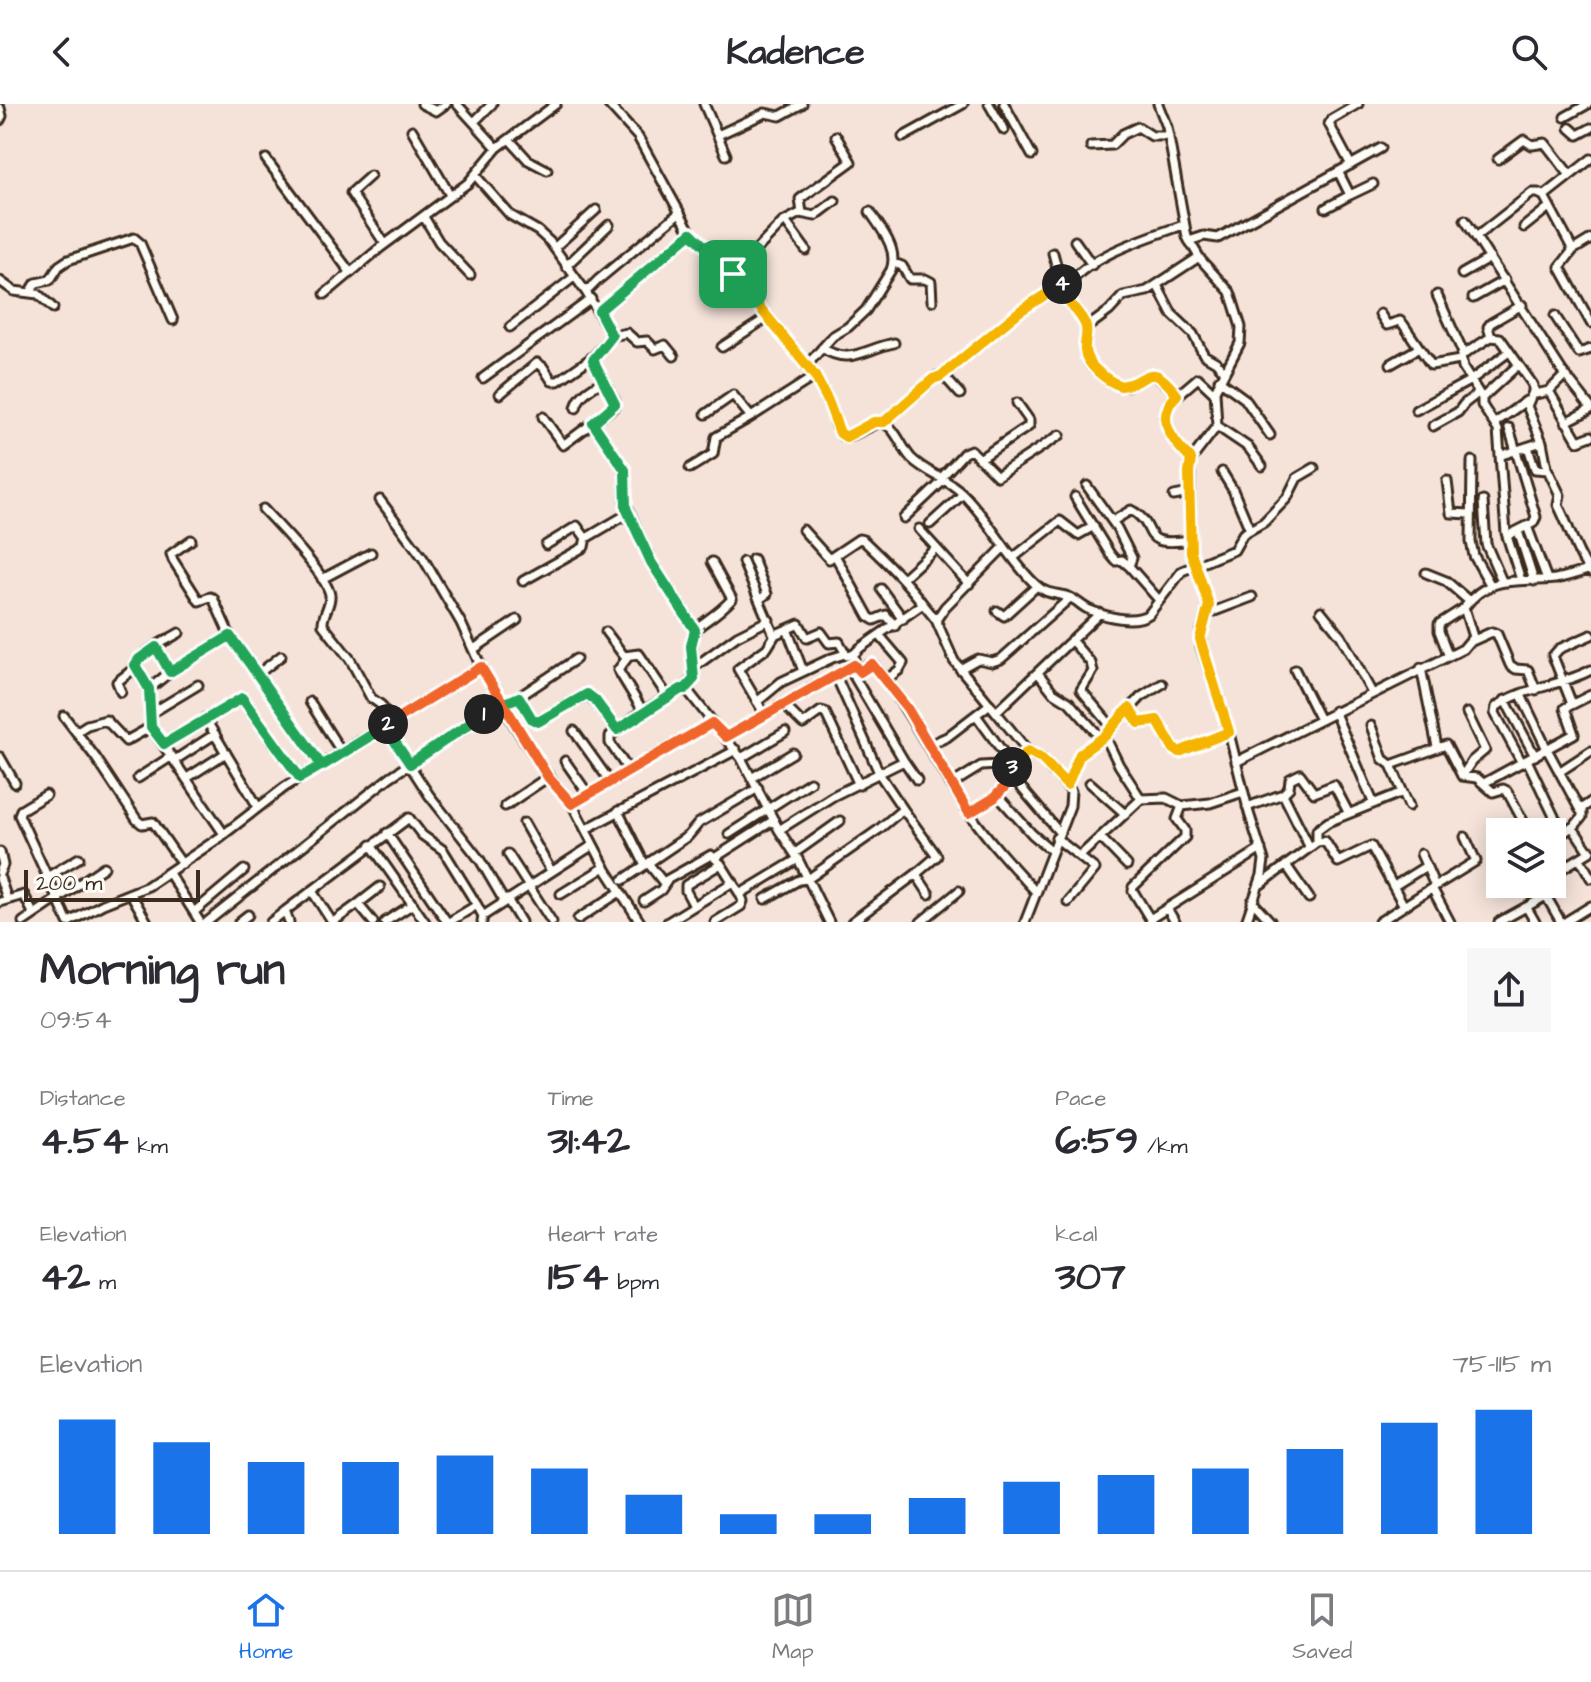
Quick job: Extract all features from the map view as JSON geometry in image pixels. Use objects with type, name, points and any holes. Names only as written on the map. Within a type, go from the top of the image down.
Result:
[{"type":"street","points":[[422,104],[432,111],[446,104]]},
{"type":"street","points":[[457,104],[497,148]]},
{"type":"street","points":[[474,122],[492,104]]},
{"type":"street","points":[[325,294],[475,175],[497,148],[556,104]]},
{"type":"street","points":[[704,104],[726,155]]},
{"type":"street","points":[[718,135],[765,113],[780,116],[802,104]]},
{"type":"street","points":[[903,137],[963,104]]},
{"type":"street","points":[[989,104],[1004,130]]},
{"type":"street","points":[[1158,104],[1169,136],[1183,225],[1199,257],[1230,292],[1241,327],[1240,343],[1219,380],[1215,394],[1217,426],[1191,459],[1189,493],[1194,564],[1208,598],[1201,647],[1229,732],[1265,864],[1246,922]]},
{"type":"street","points":[[1351,165],[1329,124],[1332,119],[1358,104]]},
{"type":"street","points":[[1565,117],[1588,104]]},
{"type":"street","points":[[1007,105],[1032,155]]},
{"type":"street","points":[[613,106],[638,137],[691,233],[733,274],[815,376],[842,436],[851,436],[874,422],[889,425],[910,457],[963,494],[1037,586],[1049,594],[1070,598],[1100,613],[1127,619],[1142,618],[1149,614],[1177,576],[1194,564],[1234,550],[1240,538],[1264,522],[1287,498],[1294,481],[1314,468]]},
{"type":"street","points":[[0,108],[0,120]]},
{"type":"street","points":[[1091,146],[1112,145],[1126,132],[1138,127],[1152,136],[1169,136]]},
{"type":"street","points":[[1570,128],[1578,135],[1591,128]]},
{"type":"street","points":[[412,130],[450,195]]},
{"type":"street","points":[[802,213],[800,199],[852,161],[836,136]]},
{"type":"street","points":[[510,140],[528,160],[547,170]]},
{"type":"street","points":[[1498,159],[1524,140],[1532,145],[1545,143],[1569,174]]},
{"type":"street","points":[[1189,241],[1204,236],[1218,238],[1381,148]]},
{"type":"street","points":[[266,159],[350,272]]},
{"type":"street","points":[[1544,196],[1591,159]]},
{"type":"street","points":[[1339,173],[1350,195]]},
{"type":"street","points":[[475,175],[505,210],[538,231],[554,248],[599,311],[612,336]]},
{"type":"street","points":[[370,176],[351,193],[385,244]]},
{"type":"street","points":[[1326,208],[1373,184]]},
{"type":"street","points":[[1476,237],[1532,193],[1544,196]]},
{"type":"street","points":[[1544,196],[1573,250]]},
{"type":"street","points":[[733,274],[785,221],[802,213],[815,216],[835,201]]},
{"type":"street","points":[[1524,227],[1549,207]]},
{"type":"street","points":[[554,248],[596,210]]},
{"type":"street","points":[[807,365],[866,310],[894,263],[891,245],[870,212]]},
{"type":"street","points":[[483,378],[588,295],[679,213]]},
{"type":"street","points":[[424,217],[439,242],[470,275]]},
{"type":"street","points":[[1465,220],[1562,371],[1591,408],[1566,422]]},
{"type":"street","points":[[785,221],[806,250]]},
{"type":"street","points":[[566,266],[609,225]]},
{"type":"street","points":[[884,422],[1020,311],[1117,248],[1183,225]]},
{"type":"street","points":[[599,311],[691,233]]},
{"type":"street","points":[[31,291],[36,283],[50,280],[59,266],[68,260],[134,238],[143,248],[173,320]]},
{"type":"street","points":[[1591,239],[1573,250],[1560,267],[1591,323]]},
{"type":"street","points":[[1075,241],[1092,265]]},
{"type":"street","points":[[1053,253],[1058,272],[1066,281],[1066,297],[1086,328],[1085,353],[1088,360],[1108,380],[1121,386],[1127,386],[1144,375],[1153,375],[1166,381],[1177,395]]},
{"type":"street","points":[[1086,328],[1127,294],[1141,293],[1157,285],[1199,257]]},
{"type":"street","points":[[1462,274],[1490,258]]},
{"type":"street","points":[[894,263],[902,266],[910,279],[931,282],[932,301]]},
{"type":"street","points":[[510,327],[574,277]]},
{"type":"street","points":[[1473,298],[1505,280]]},
{"type":"street","points":[[0,281],[14,291],[31,291],[53,308]]},
{"type":"street","points":[[1157,285],[1172,314],[1193,334],[1201,352],[1224,371]]},
{"type":"street","points":[[1437,295],[1482,405],[1495,423],[1502,455],[1507,536],[1521,580]]},
{"type":"street","points":[[1491,337],[1489,325],[1522,305]]},
{"type":"street","points":[[1380,314],[1387,325],[1403,324],[1431,365],[1461,356],[1491,337],[1500,338],[1536,394],[1549,391],[1564,376]]},
{"type":"street","points":[[1555,316],[1579,353],[1591,349]]},
{"type":"street","points":[[722,347],[768,317]]},
{"type":"street","points":[[500,394],[535,364],[541,365],[554,382],[594,356],[612,336],[628,333],[637,342],[647,341],[655,349],[665,345],[674,356]]},
{"type":"street","points":[[822,348],[836,356],[847,357],[894,343]]},
{"type":"street","points":[[1391,364],[1419,348]]},
{"type":"street","points":[[1416,410],[1471,380],[1509,352]]},
{"type":"street","points":[[543,417],[563,445],[615,404],[594,364],[594,356]]},
{"type":"street","points":[[1433,426],[1458,412],[1464,404],[1480,396],[1518,365]]},
{"type":"street","points":[[690,468],[715,451],[713,442],[716,437],[815,376]]},
{"type":"street","points":[[941,376],[960,394]]},
{"type":"street","points":[[1191,459],[1175,442],[1165,418],[1166,406],[1198,378],[1215,394]]},
{"type":"street","points":[[1219,380],[1245,399],[1270,435]]},
{"type":"street","points":[[576,408],[577,401],[585,393],[603,381]]},
{"type":"street","points":[[1534,389],[1527,406],[1542,442],[1547,468],[1560,495],[1558,505],[1572,531],[1583,564],[1590,570]]},
{"type":"street","points":[[1549,391],[1579,442],[1591,436]]},
{"type":"street","points":[[706,414],[733,395],[751,417]]},
{"type":"street","points":[[1495,423],[1526,401]]},
{"type":"street","points":[[981,458],[1029,426],[1029,420],[1017,403]]},
{"type":"street","points":[[593,423],[625,470],[625,502],[651,562],[695,630]]},
{"type":"street","points":[[1217,426],[1248,447],[1262,466]]},
{"type":"street","points":[[1507,536],[1533,523],[1536,517],[1509,428]]},
{"type":"street","points":[[904,518],[968,451],[975,452],[997,476],[1060,435]]},
{"type":"street","points":[[1502,455],[1542,442]]},
{"type":"street","points":[[1528,447],[1535,469],[1547,468]]},
{"type":"street","points":[[1472,461],[1472,549],[1491,586]]},
{"type":"street","points":[[1222,472],[1250,530]]},
{"type":"street","points":[[1447,481],[1451,513],[1470,514]]},
{"type":"street","points":[[1087,486],[1113,521],[1131,555],[1129,566]]},
{"type":"street","points":[[1174,496],[1189,493]]},
{"type":"street","points":[[930,524],[963,494]]},
{"type":"street","points":[[1075,497],[1113,558],[1129,566],[1159,600]]},
{"type":"street","points":[[380,500],[423,558],[502,705],[548,777],[572,804],[635,920]]},
{"type":"street","points":[[1483,501],[1486,544],[1502,581]]},
{"type":"street","points":[[263,509],[322,579],[330,596],[321,621],[323,625],[350,659],[371,698],[381,705],[388,725],[438,807],[480,860],[521,922]]},
{"type":"street","points":[[1113,521],[1131,510],[1141,517],[1150,533],[1160,542],[1190,540]]},
{"type":"street","points":[[523,581],[584,547],[586,537],[629,513]]},
{"type":"street","points":[[1013,558],[1060,521],[1078,535],[1094,526]]},
{"type":"street","points":[[546,545],[577,526],[586,537]]},
{"type":"street","points":[[1527,526],[1547,579]]},
{"type":"street","points":[[919,529],[969,584]]},
{"type":"street","points":[[803,530],[829,559],[860,539],[903,578],[936,620],[943,642],[960,669],[1028,751],[1042,759],[1071,791],[1070,806],[1025,922]]},
{"type":"street","points":[[1518,531],[1534,581]]},
{"type":"street","points":[[191,540],[171,554],[173,560],[199,601],[213,598],[230,636],[322,766]]},
{"type":"street","points":[[936,620],[1004,547]]},
{"type":"street","points":[[903,578],[935,549]]},
{"type":"street","points":[[322,579],[371,553]]},
{"type":"street","points":[[836,557],[869,617],[874,620],[886,615],[895,626]]},
{"type":"street","points":[[753,559],[767,594],[760,599]]},
{"type":"street","points":[[629,771],[609,739],[643,711],[685,689],[694,679],[691,646],[695,630],[730,602],[732,597],[712,562]]},
{"type":"street","points":[[743,562],[775,635]]},
{"type":"street","points":[[1448,654],[1439,624],[1491,586],[1502,581],[1534,581],[1590,570]]},
{"type":"street","points":[[1426,573],[1446,581],[1466,605],[1472,631],[1470,642]]},
{"type":"street","points":[[997,611],[1004,616],[1037,586]]},
{"type":"street","points":[[881,589],[903,619]]},
{"type":"street","points":[[1207,614],[1252,597]]},
{"type":"street","points":[[960,669],[978,659],[992,662],[1001,659],[1070,598]]},
{"type":"street","points":[[757,702],[775,685],[832,658],[850,654],[923,604]]},
{"type":"street","points":[[1321,611],[1341,636],[1372,693]]},
{"type":"street","points":[[996,712],[1100,613]]},
{"type":"street","points":[[474,649],[517,620]]},
{"type":"street","points":[[693,668],[737,636],[769,620]]},
{"type":"street","points":[[765,715],[738,669],[767,648],[775,635],[787,629],[800,625],[807,638],[821,632],[828,642],[839,642],[850,654],[851,666],[917,780]]},
{"type":"street","points":[[787,629],[803,671]]},
{"type":"street","points":[[606,632],[621,653],[628,657]]},
{"type":"street","points":[[1236,762],[1495,632],[1510,665],[1528,670],[1536,690]]},
{"type":"street","points":[[121,692],[117,682],[135,668],[139,659],[179,633]]},
{"type":"street","points":[[1572,704],[1554,662],[1554,653],[1591,635]]},
{"type":"street","points":[[149,689],[170,672],[230,636]]},
{"type":"street","points":[[880,636],[903,663],[886,680]]},
{"type":"street","points":[[1071,640],[1092,667],[1092,675],[1081,687],[1082,694],[1112,727]]},
{"type":"street","points":[[156,647],[170,672]]},
{"type":"street","points":[[643,711],[618,670],[628,657],[639,654],[668,697]]},
{"type":"street","points":[[258,674],[281,656]]},
{"type":"street","points":[[207,922],[372,790],[492,706],[519,697],[576,659]]},
{"type":"street","points":[[851,666],[860,672],[868,665],[874,665],[929,745],[969,813],[1036,892]]},
{"type":"street","points":[[726,737],[851,666]]},
{"type":"street","points":[[46,795],[21,810],[19,815],[69,922],[169,873],[300,778],[481,667]]},
{"type":"street","points":[[135,668],[149,689],[151,727],[224,834]]},
{"type":"street","points":[[1421,668],[1437,747]]},
{"type":"street","points":[[1295,670],[1319,718]]},
{"type":"street","points":[[1528,760],[1495,713],[1496,707],[1505,700],[1562,683],[1591,670]]},
{"type":"street","points":[[1038,673],[1053,692],[1069,702],[1103,737],[1141,799]]},
{"type":"street","points":[[836,676],[880,775],[937,856],[852,922]]},
{"type":"street","points":[[1067,785],[1080,754],[1103,737],[1141,697],[1162,684]]},
{"type":"street","points":[[150,714],[198,685]]},
{"type":"street","points":[[685,689],[726,737],[753,777],[829,922]]},
{"type":"street","points":[[519,697],[532,719],[538,722],[577,699],[590,695],[617,730]]},
{"type":"street","points":[[1521,695],[1580,810],[1582,817],[1566,831]]},
{"type":"street","points":[[1484,783],[1574,734],[1565,708],[1591,695]]},
{"type":"street","points":[[164,744],[205,718],[244,699],[300,778]]},
{"type":"street","points":[[1505,700],[1555,818]]},
{"type":"street","points":[[310,702],[342,753]]},
{"type":"street","points":[[785,703],[803,724],[821,711],[825,712],[859,785]]},
{"type":"street","points":[[929,745],[947,737],[990,704]]},
{"type":"street","points":[[1129,708],[1139,723],[1157,720],[1174,749],[1179,752],[1229,732]]},
{"type":"street","points":[[1334,711],[1373,802]]},
{"type":"street","points":[[1462,776],[1472,761],[1485,750],[1467,713]]},
{"type":"street","points":[[976,715],[1011,772],[1058,835],[1094,867],[1068,902]]},
{"type":"street","points":[[64,716],[137,820],[141,824],[153,822],[182,864]]},
{"type":"street","points":[[205,718],[258,807]]},
{"type":"street","points":[[76,732],[87,725],[106,720],[126,741],[151,727]]},
{"type":"street","points":[[572,804],[712,723]]},
{"type":"street","points":[[1371,726],[1383,759],[1391,765],[1409,806]]},
{"type":"street","points":[[574,731],[609,780]]},
{"type":"street","points":[[741,758],[785,732]]},
{"type":"street","points":[[138,778],[215,734]]},
{"type":"street","points":[[1391,765],[1446,745],[1462,776]]},
{"type":"street","points":[[586,829],[736,750]]},
{"type":"street","points":[[969,813],[997,795],[1028,751]]},
{"type":"street","points":[[1559,772],[1591,751]]},
{"type":"street","points":[[187,778],[226,753]]},
{"type":"street","points":[[753,777],[793,753]]},
{"type":"street","points":[[0,757],[15,783]]},
{"type":"street","points":[[565,761],[588,794]]},
{"type":"street","points":[[779,830],[833,796],[904,761]]},
{"type":"street","points":[[952,784],[985,765],[998,765],[1011,772]]},
{"type":"street","points":[[1313,844],[1289,790],[1290,779],[1300,774],[1314,793],[1334,785],[1348,812]]},
{"type":"street","points":[[1462,776],[1473,776],[1493,792],[1501,789],[1507,791],[1521,818]]},
{"type":"street","points":[[505,806],[548,777]]},
{"type":"street","points":[[729,834],[810,782]]},
{"type":"street","points":[[1090,783],[1124,813]]},
{"type":"street","points":[[623,880],[688,836],[699,823],[758,788]]},
{"type":"street","points":[[1247,807],[1289,790]]},
{"type":"street","points":[[1081,855],[1141,799],[1166,798],[1182,806],[1210,803],[1243,792]]},
{"type":"street","points":[[1313,844],[1320,827],[1348,812],[1403,792]]},
{"type":"street","points":[[997,795],[1052,851]]},
{"type":"street","points":[[1580,810],[1591,802]]},
{"type":"street","points":[[1182,806],[1177,819],[1185,830],[1185,837],[1133,889],[1151,920],[1261,849]]},
{"type":"street","points":[[765,899],[799,880],[808,879],[903,809]]},
{"type":"street","points":[[618,811],[647,864],[660,881],[667,881]]},
{"type":"street","points":[[271,922],[409,818],[422,835],[443,850],[477,905],[482,919],[506,900],[593,845]]},
{"type":"street","points":[[694,906],[686,885],[774,820]]},
{"type":"street","points":[[740,894],[840,821]]},
{"type":"street","points":[[524,823],[551,871]]},
{"type":"street","points":[[1566,866],[1590,851],[1574,826]]},
{"type":"street","points":[[387,833],[448,922],[477,905]]},
{"type":"street","points":[[1100,837],[1127,865]]},
{"type":"street","points":[[1379,922],[1476,861],[1465,837]]},
{"type":"street","points":[[1257,886],[1313,844],[1325,841],[1338,862],[1371,846],[1404,906]]},
{"type":"street","points":[[371,845],[425,922]]},
{"type":"street","points":[[0,852],[3,859],[0,875],[4,901],[24,895],[33,913]]},
{"type":"street","points":[[508,854],[552,922]]},
{"type":"street","points":[[1421,854],[1450,922]]},
{"type":"street","points":[[644,901],[661,890],[667,881],[711,855],[733,882],[743,904],[715,922]]},
{"type":"street","points":[[47,877],[79,858]]},
{"type":"street","points":[[1580,859],[1591,878]]},
{"type":"street","points":[[1286,865],[1309,898]]},
{"type":"street","points":[[1394,886],[1426,866]]},
{"type":"street","points":[[23,922],[104,867]]},
{"type":"street","points":[[561,894],[605,867]]},
{"type":"street","points":[[194,912],[244,870]]},
{"type":"street","points":[[169,873],[200,922]]},
{"type":"street","points":[[916,874],[929,894]]},
{"type":"street","points":[[668,922],[733,882]]},
{"type":"street","points":[[312,891],[332,922],[380,887]]},
{"type":"street","points":[[921,922],[959,891]]},
{"type":"street","points":[[578,919],[620,892]]},
{"type":"street","points":[[131,894],[147,922]]},
{"type":"street","points":[[1503,921],[1543,898]]},
{"type":"street","points":[[1547,898],[1563,922],[1591,906]]},
{"type":"street","points":[[1252,901],[1271,922]]},
{"type":"street","points":[[358,904],[373,922]]},
{"type":"street","points":[[385,922],[413,904]]},
{"type":"street","points":[[1167,908],[1175,922]]},
{"type":"street","points":[[1527,908],[1535,922]]},
{"type":"street","points":[[285,911],[289,922]]},
{"type":"street","points":[[239,922],[248,915]]},
{"type":"route","points":[[733,274],[691,233],[599,311],[612,336],[593,360],[615,401],[611,410],[593,423],[622,462],[627,477],[626,508],[651,562],[695,630],[691,646],[694,676],[685,689],[638,714],[617,730],[590,695],[577,699],[538,722],[532,719],[519,697],[502,705],[492,706],[410,764],[385,727],[322,766],[230,636],[170,672],[156,647],[135,665],[149,689],[151,727],[164,744],[242,698],[300,778],[322,766],[481,667],[502,705],[548,777],[572,804],[712,723],[726,737],[854,665],[860,672],[872,664],[907,708],[969,813],[997,795],[1013,778],[1007,772],[1028,751],[1042,759],[1067,785],[1080,754],[1105,736],[1129,708],[1139,723],[1157,720],[1174,749],[1179,752],[1229,732],[1201,647],[1200,639],[1209,605],[1191,552],[1191,459],[1175,442],[1165,418],[1166,406],[1177,395],[1166,381],[1153,375],[1144,375],[1127,386],[1121,386],[1108,380],[1091,364],[1085,353],[1088,335],[1085,324],[1066,297],[1065,292],[1070,284],[1063,278],[1062,285],[1020,311],[884,422],[874,422],[846,437],[840,433],[815,376],[733,274]]}]
